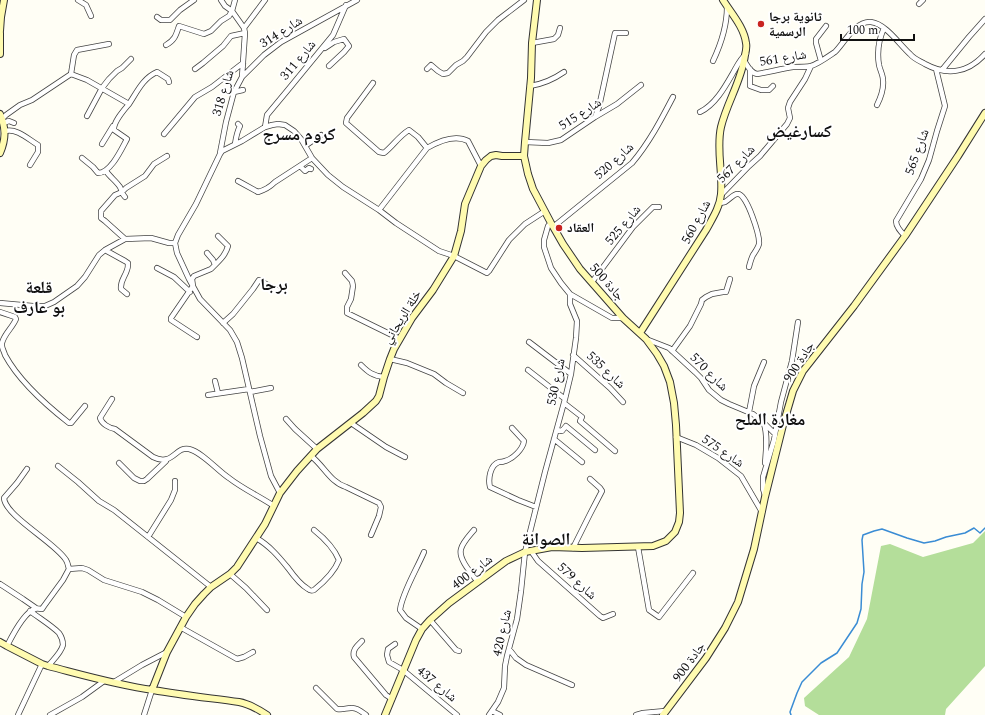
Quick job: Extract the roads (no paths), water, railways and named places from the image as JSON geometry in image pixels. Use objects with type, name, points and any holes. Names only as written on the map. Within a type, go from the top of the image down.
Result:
[{"type":"main road","points":[[0,54],[1,17],[4,0]]},
{"type":"main road","name":"جادة 500","points":[[537,0],[532,43],[524,156],[528,174],[562,244],[580,269],[623,318],[646,339],[657,354],[664,366],[670,382],[674,403],[680,513],[678,527],[666,541],[653,546],[638,547]]},
{"type":"main road","name":"شارع 560","points":[[640,333],[706,230],[715,214],[721,195],[719,149],[721,126],[741,76],[746,54],[744,35],[723,0]]},
{"type":"main road","name":"جادة 900","points":[[664,713],[706,658],[725,628],[738,602],[754,549],[783,425],[793,391],[798,380],[803,371],[854,306],[905,236],[985,113]]},
{"type":"main road","points":[[0,153],[5,131],[2,118]]},
{"type":"main road","points":[[481,166],[486,160],[496,155],[524,156]]},
{"type":"main road","name":"خلة الريحاني","points":[[152,690],[167,652],[186,617],[195,604],[211,588],[230,574],[244,558],[265,524],[279,496],[297,472],[317,449],[376,402],[390,358],[415,313],[433,290],[454,256],[461,231],[465,204],[481,166]]},
{"type":"main road","name":"شارع 400","points":[[385,715],[403,670],[422,629],[449,603],[506,561],[528,551],[552,547],[638,547]]},
{"type":"main road","points":[[0,642],[45,665],[104,681],[152,690],[239,702],[255,707],[267,715]]},
{"type":"street","points":[[78,0],[86,5],[91,16]]},
{"type":"street","points":[[157,17],[161,20],[170,20],[180,10],[194,0]]},
{"type":"street","points":[[221,0],[225,6],[232,11],[245,31]]},
{"type":"street","points":[[166,45],[172,42],[179,26],[204,34],[211,31],[221,21],[229,16],[235,0]]},
{"type":"street","points":[[195,69],[223,46],[231,36],[245,31],[265,0]]},
{"type":"street","name":"شارع 314","points":[[242,77],[264,55],[281,42],[357,0]]},
{"type":"street","points":[[427,69],[431,65],[444,74],[448,73],[456,65],[464,61],[486,32],[498,20],[524,0]]},
{"type":"street","points":[[919,4],[923,0]]},
{"type":"street","name":"شارع 311","points":[[264,127],[267,115],[333,35],[346,5]]},
{"type":"street","points":[[713,61],[724,34],[727,7]]},
{"type":"street","points":[[942,70],[969,36],[985,19]]},
{"type":"street","name":"شارع 561","points":[[745,62],[753,72],[757,74],[794,67],[811,66],[836,50],[857,27],[868,22],[873,22],[884,28],[912,56],[936,69],[955,71],[968,68],[985,54]]},
{"type":"street","points":[[821,61],[816,46],[816,39],[826,26]]},
{"type":"street","points":[[532,43],[554,39],[558,35],[560,28]]},
{"type":"street","points":[[877,105],[881,97],[884,79],[879,64],[878,51],[880,38],[884,28]]},
{"type":"street","name":"شارع 318","points":[[175,243],[220,154],[234,92],[242,77],[245,31]]},
{"type":"street","points":[[595,117],[599,107],[615,33],[626,33]]},
{"type":"street","points":[[320,51],[334,42],[344,39],[349,46],[329,66]]},
{"type":"street","points":[[71,74],[74,55],[77,50],[109,44]]},
{"type":"street","points":[[700,112],[709,106],[716,98],[727,84],[742,58],[746,54]]},
{"type":"street","points":[[87,116],[102,88],[113,74],[131,59]]},
{"type":"street","points":[[164,134],[195,98],[243,63]]},
{"type":"street","name":"شارع 567","points":[[721,195],[760,156],[787,124],[790,118],[788,108],[790,102],[811,66]]},
{"type":"street","points":[[750,69],[750,86],[761,90],[769,90],[773,86]]},
{"type":"street","name":"شارع 565","points":[[905,236],[898,229],[896,221],[921,179],[929,160],[935,136],[946,106],[936,69]]},
{"type":"street","points":[[102,144],[144,80],[151,74],[157,72],[168,79],[169,82]]},
{"type":"street","points":[[530,86],[541,84],[564,72]]},
{"type":"street","points":[[2,118],[71,74],[87,80],[129,104]]},
{"type":"street","points":[[373,83],[347,118],[346,123],[379,152],[384,153],[402,134],[409,130],[418,137],[427,148]]},
{"type":"street","name":"شارع 515","points":[[525,142],[548,143],[561,140],[617,104],[641,84]]},
{"type":"street","points":[[234,92],[244,90]]},
{"type":"street","name":"شارع 520","points":[[552,225],[632,163],[643,149],[673,97]]},
{"type":"street","points":[[2,118],[14,123]]},
{"type":"street","points":[[235,144],[237,132],[240,126],[238,124]]},
{"type":"street","points":[[220,154],[264,127],[272,124],[285,126],[294,131],[301,139],[312,158],[328,175],[343,187],[439,252],[454,256],[487,273],[490,272],[508,240],[525,224],[545,211]]},
{"type":"street","points":[[82,158],[98,173],[106,171],[127,139],[114,130],[114,126]]},
{"type":"street","points":[[5,131],[15,131],[38,145],[38,152],[30,165]]},
{"type":"street","points":[[305,146],[320,135]]},
{"type":"street","points":[[379,210],[427,148],[437,142],[455,138],[465,140],[468,142],[481,166]]},
{"type":"street","points":[[125,239],[105,222],[102,218],[101,211],[115,195],[122,192],[145,176],[154,164],[167,156]]},
{"type":"street","points":[[238,181],[258,192],[265,190],[312,158]]},
{"type":"street","points":[[300,166],[305,171],[310,168],[311,169]]},
{"type":"street","points":[[106,171],[109,176],[120,186],[124,197]]},
{"type":"street","points":[[719,203],[725,202],[735,195],[740,194],[752,214],[758,232],[759,244],[749,267]]},
{"type":"street","name":"شارع 525","points":[[592,282],[633,227],[653,207],[659,207]]},
{"type":"street","name":"شارع 530","points":[[528,551],[536,507],[571,374],[577,321],[570,304],[570,294],[552,268],[544,248],[544,240],[548,226],[552,225]]},
{"type":"street","points":[[197,337],[171,320],[190,292],[193,286],[192,279],[194,276],[211,269],[226,251],[228,246],[218,236]]},
{"type":"street","points":[[0,303],[45,306],[54,302],[77,286],[85,277],[99,255],[125,239],[151,238],[169,243],[175,243],[177,253],[200,298],[230,330],[237,342],[271,476],[279,496]]},
{"type":"street","points":[[105,250],[128,263],[127,271],[124,274],[121,286],[121,289],[127,294]]},
{"type":"street","points":[[207,253],[215,265]]},
{"type":"street","points":[[157,268],[174,277],[190,292]]},
{"type":"street","points":[[345,273],[352,282],[353,286],[352,299],[347,307],[347,313],[400,340]]},
{"type":"street","points":[[672,351],[690,326],[702,300],[712,294],[726,292],[730,279]]},
{"type":"street","points":[[223,323],[233,314],[259,280],[277,290]]},
{"type":"street","points":[[570,294],[612,318],[623,318]]},
{"type":"street","points":[[0,312],[15,317],[16,319],[3,341],[2,347],[13,368],[28,386],[69,423],[71,423],[85,406]]},
{"type":"street","points":[[765,497],[763,478],[770,456],[792,361],[798,322]]},
{"type":"street","name":"شارع 570","points":[[646,339],[669,348],[701,378],[709,390],[720,400],[758,416],[775,434]]},
{"type":"street","points":[[529,342],[571,374]]},
{"type":"street","name":"شارع 535","points":[[573,355],[610,388],[623,402]]},
{"type":"street","points":[[390,358],[407,362],[434,374],[463,393]]},
{"type":"street","points":[[749,412],[754,386],[764,362]]},
{"type":"street","points":[[361,365],[369,373],[384,377]]},
{"type":"street","points":[[528,370],[565,401],[582,417],[580,421],[615,451]]},
{"type":"street","points":[[215,381],[218,393]]},
{"type":"street","points":[[208,395],[271,388]]},
{"type":"street","points":[[112,399],[100,418],[101,421],[110,428],[115,429],[153,457],[158,460],[166,461]]},
{"type":"street","points":[[286,419],[317,449]]},
{"type":"street","points":[[762,421],[771,425],[778,420]]},
{"type":"street","points":[[762,421],[765,428],[766,443],[765,469]]},
{"type":"street","points":[[351,423],[386,447],[406,456]]},
{"type":"street","points":[[557,430],[562,431],[566,426],[595,450]]},
{"type":"street","points":[[512,428],[524,441],[523,444],[521,449],[506,461],[495,464],[489,476],[490,487],[536,507]]},
{"type":"street","name":"شارع 575","points":[[676,437],[696,445],[718,458],[741,476],[762,512]]},
{"type":"street","points":[[554,439],[582,462]]},
{"type":"street","points":[[119,463],[134,478],[144,481],[166,461],[184,449],[189,449],[198,453],[227,478],[274,506]]},
{"type":"street","points":[[311,456],[330,477],[341,485],[379,503],[381,507],[379,516],[371,535]]},
{"type":"street","points":[[58,466],[98,501],[114,510],[211,588]]},
{"type":"street","points":[[0,584],[36,608],[42,609],[69,569],[67,561],[62,554],[24,523],[4,501],[4,498],[27,469]]},
{"type":"street","points":[[573,548],[602,492],[600,488],[590,479]]},
{"type":"street","points":[[148,537],[171,500],[175,490],[175,481]]},
{"type":"street","points":[[256,538],[272,550],[307,589],[314,590],[332,573],[339,560],[325,539],[314,530]]},
{"type":"street","points":[[474,530],[464,543],[461,549],[461,555],[478,582]]},
{"type":"street","points":[[638,547],[649,610],[659,617],[693,573]]},
{"type":"street","name":"شارع 579","points":[[528,551],[600,616],[603,618],[613,614]]},
{"type":"street","name":"شارع 420","points":[[491,713],[504,688],[505,666],[518,612],[528,551]]},
{"type":"street","points":[[422,629],[406,618],[400,610],[406,591],[424,552]]},
{"type":"street","points":[[69,569],[82,568],[104,580],[142,592],[186,617]]},
{"type":"street","points":[[230,574],[267,610]]},
{"type":"street","points":[[7,646],[20,624],[30,611],[36,608]]},
{"type":"street","points":[[18,715],[45,665],[55,659],[62,648],[63,643],[58,632],[30,611]]},
{"type":"street","points":[[430,620],[459,652]]},
{"type":"street","points":[[180,627],[237,659],[253,652]]},
{"type":"street","points":[[362,641],[354,650],[354,657],[386,695],[392,699]]},
{"type":"street","name":"شارع 437","points":[[395,644],[388,648],[387,655],[389,662],[403,670],[457,715]]},
{"type":"street","points":[[509,649],[516,658],[526,665],[572,685]]},
{"type":"street","points":[[114,682],[167,652]]},
{"type":"street","points":[[50,715],[82,697],[104,681]]},
{"type":"street","points":[[316,688],[337,709],[342,710],[353,707],[366,715]]},
{"type":"street","points":[[144,715],[152,690]]},
{"type":"street","points":[[491,713],[500,715]]},
{"type":"street","points":[[636,715],[643,713],[664,713]]},
{"type":"waterway","points":[[791,715],[790,712],[802,682],[821,663],[837,653],[857,623],[861,609],[864,572],[863,535],[882,529],[924,543],[965,533],[974,528],[980,533],[985,528]]},
{"type":"place","name":"ثانوية برجا الرسمية","points":[[761,24]]},
{"type":"place","name":"العقاد","points":[[559,228]]},
{"type":"district","name":"كسارغيض","points":[[799,132]]},
{"type":"district","name":"كروم مسرج","points":[[299,135]]},
{"type":"district","name":"برجا","points":[[274,285]]},
{"type":"district","name":"قلعة بو عارف","points":[[39,298]]},
{"type":"district","name":"مغارة الملح","points":[[770,420]]},
{"type":"district","name":"الصوانة","points":[[546,540]]}]
